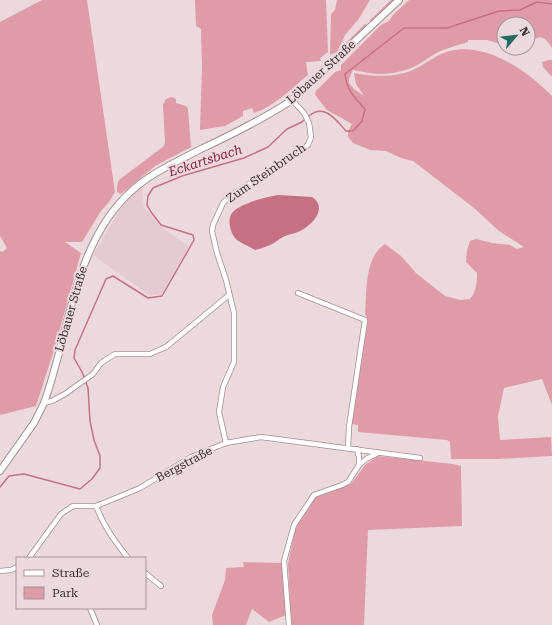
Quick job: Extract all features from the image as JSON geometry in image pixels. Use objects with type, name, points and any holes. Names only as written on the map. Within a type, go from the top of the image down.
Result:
[{"type":"main road","name":"Löbauer Straße","points":[[0,470],[34,423],[44,403],[81,270],[100,232],[125,197],[159,171],[267,116],[292,100],[400,0]]},
{"type":"street","name":"Zum Steinbruch","points":[[226,443],[219,412],[224,387],[234,362],[234,313],[226,280],[217,253],[212,231],[213,225],[223,202],[230,196],[273,169],[308,144],[311,137],[309,123],[304,113],[292,100]]},
{"type":"street","points":[[298,293],[365,320],[349,427],[348,448]]},
{"type":"street","points":[[44,403],[57,398],[90,376],[101,363],[115,354],[150,354],[166,347],[229,295]]},
{"type":"street","name":"Bergstraße","points":[[30,557],[61,514],[73,506],[96,506],[140,488],[191,457],[226,443],[261,437],[420,458]]},
{"type":"street","points":[[357,449],[359,465]]},
{"type":"street","points":[[289,625],[284,561],[294,525],[314,495],[348,482],[359,465],[366,459],[378,453]]},
{"type":"street","points":[[96,506],[103,523],[127,557]]},
{"type":"street","points":[[0,571],[11,570],[16,568]]},
{"type":"street","points":[[146,574],[161,586]]},
{"type":"street","points":[[90,609],[97,625]]},
{"type":"shaded area","points":[[142,187],[144,207],[160,226],[189,246],[161,295],[149,295],[93,255],[125,201]]},
{"type":"shaded area","points":[[279,195],[312,197],[317,201],[319,206],[313,222],[303,230],[285,236],[272,244],[255,250],[236,239],[230,226],[230,216],[232,213],[247,204]]},
{"type":"green space","points":[[42,0],[87,0],[115,192],[101,211],[82,242],[65,242],[81,253],[54,350],[36,406],[0,415],[0,251],[2,252],[7,248],[0,236],[0,22]]},
{"type":"green space","points":[[195,0],[326,0],[328,52],[320,58],[321,61],[306,62],[308,75],[269,106],[254,113],[252,108],[243,111],[243,116],[225,126],[200,130],[202,66],[201,29],[196,26]]},
{"type":"green space","points":[[337,0],[370,0],[358,20],[345,35],[337,52],[330,55],[331,14],[335,10]]},
{"type":"green space","points":[[391,0],[395,0],[372,21],[369,21]]},
{"type":"green space","points":[[409,0],[552,0],[552,48],[544,38],[539,37],[536,39],[536,16],[496,16],[496,43],[487,40],[468,40],[468,42],[438,52],[407,70],[390,74],[366,73],[353,70],[349,83],[354,89],[364,96],[356,84],[354,73],[378,76],[402,74],[417,68],[446,52],[464,49],[492,55],[506,61],[531,77],[552,96],[552,405],[542,379],[504,388],[498,416],[500,440],[551,437],[552,456],[497,459],[451,459],[450,442],[447,440],[358,432],[358,425],[352,424],[368,320],[365,314],[368,276],[373,258],[378,250],[385,244],[401,256],[416,273],[445,296],[460,300],[470,299],[475,290],[477,273],[466,262],[470,241],[476,239],[510,245],[517,249],[524,247],[499,231],[474,208],[413,161],[401,158],[386,151],[370,150],[353,143],[348,137],[348,131],[352,124],[327,110],[315,95],[316,91],[335,72],[341,70],[341,65],[381,25],[389,21],[393,15]]},
{"type":"green space","points":[[365,24],[367,26],[342,50],[343,46]]},
{"type":"green space","points":[[552,60],[552,77],[543,67],[542,62]]},
{"type":"green space","points":[[171,97],[175,98],[176,103],[186,106],[188,109],[191,147],[155,166],[121,194],[117,192],[119,180],[164,146],[163,105],[166,99]]},
{"type":"green space","points":[[378,456],[461,466],[462,526],[368,530],[364,625],[291,625],[288,563],[295,530],[300,519],[315,497],[351,484],[365,465]]},
{"type":"green space","points":[[243,562],[283,563],[286,615],[269,622],[252,609],[246,625],[213,625],[212,615],[225,580],[226,568],[244,567]]},
{"type":"waterway","name":"Eckartsbach","points":[[308,117],[319,111],[324,112],[334,118],[346,131],[353,131],[362,121],[365,109],[349,89],[345,74],[404,28],[447,28],[499,11],[520,10],[537,2],[552,4]]},
{"type":"waterway","name":"Eckartsbach","points":[[0,487],[9,476],[24,474],[80,489],[92,479],[100,468],[100,456],[94,440],[90,421],[88,388],[82,372],[74,358],[75,350],[106,279],[113,276],[148,298],[162,296],[194,240],[193,235],[161,225],[147,205],[148,196],[153,188],[182,176],[244,158],[268,147],[287,129],[305,119]]}]
